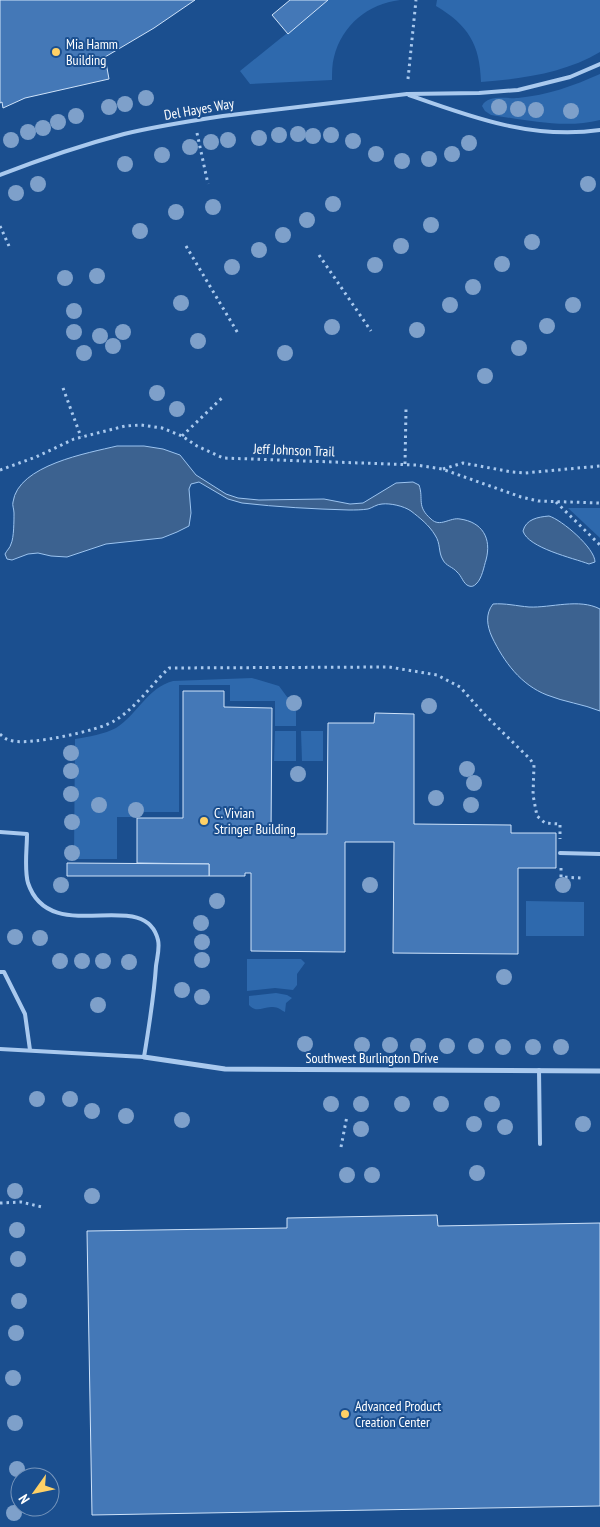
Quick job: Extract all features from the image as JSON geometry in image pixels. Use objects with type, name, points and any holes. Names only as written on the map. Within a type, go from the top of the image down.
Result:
[{"type":"street","name":"Southwest Burlington Drive","points":[[144,1057],[225,1069],[600,1070]]},
{"type":"lane","name":"Del Hayes Way","points":[[0,174],[40,159],[126,134],[195,121],[407,94],[479,93],[518,90],[570,77],[600,64]]},
{"type":"lane","name":"Del Hayes Way","points":[[407,94],[469,116],[517,127],[551,133],[600,130]]},
{"type":"lane","points":[[0,832],[27,834],[28,882],[34,897],[44,907],[70,916],[135,916],[148,921],[155,930],[158,942],[154,992],[144,1057],[0,1049]]},
{"type":"lane","points":[[560,853],[600,854]]},
{"type":"lane","points":[[0,972],[4,972],[25,1014],[30,1050]]},
{"type":"lane","points":[[538,1070],[540,1144]]},
{"type":"path","points":[[407,94],[416,0]]},
{"type":"path","points":[[195,121],[208,184]]},
{"type":"path","points":[[0,226],[9,246]]},
{"type":"path","points":[[186,246],[239,335]]},
{"type":"path","points":[[319,255],[371,331]]},
{"type":"path","points":[[63,388],[81,437]]},
{"type":"path","points":[[182,436],[224,396]]},
{"type":"path","points":[[405,464],[406,409]]},
{"type":"path","name":"Jeff Johnson Trail","points":[[0,470],[36,457],[81,437],[125,426],[141,425],[162,428],[182,436],[197,446],[223,458],[405,464],[442,469],[463,463],[525,473],[600,466]]},
{"type":"path","points":[[442,469],[521,497],[538,501],[600,502]]},
{"type":"path","points":[[556,502],[600,545]]},
{"type":"path","points":[[0,734],[5,739],[13,742],[26,742],[66,736],[113,722],[130,709],[152,683],[169,668],[389,667],[437,675],[460,687],[534,764],[533,795],[537,816],[545,823],[560,824],[561,877],[581,878]]},
{"type":"path","points":[[341,1147],[347,1116]]},
{"type":"path","points":[[0,1203],[21,1202],[42,1207]]},
{"type":"shaded area","points":[[328,0],[400,0],[388,2],[367,11],[350,26],[343,35],[334,57],[332,80],[250,84],[240,71]]},
{"type":"shaded area","points":[[437,0],[600,0],[600,52],[558,70],[512,79],[481,82],[475,46],[464,28],[436,6]]},
{"type":"shaded area","points":[[600,74],[600,120],[573,124],[532,121],[491,115],[482,106],[493,98],[529,97],[570,86]]},
{"type":"shaded area","points":[[117,446],[144,446],[163,449],[180,455],[196,475],[226,494],[238,498],[259,500],[324,499],[350,504],[363,503],[396,483],[413,482],[419,485],[422,506],[426,514],[434,522],[460,519],[474,524],[484,532],[488,552],[480,579],[473,586],[467,585],[455,570],[444,562],[440,554],[437,538],[430,528],[411,511],[401,506],[382,504],[368,509],[349,510],[295,508],[242,503],[228,499],[199,482],[191,484],[189,489],[191,513],[189,526],[177,532],[162,538],[106,544],[67,557],[38,553],[28,554],[12,560],[7,559],[5,554],[11,545],[13,533],[13,502],[18,489],[27,479],[40,470],[56,463],[89,452]]},
{"type":"shaded area","points":[[568,508],[600,508],[600,538]]},
{"type":"shaded area","points":[[549,516],[562,523],[584,542],[594,556],[595,562],[589,564],[552,552],[527,537],[523,531],[530,521]]},
{"type":"shaded area","points":[[493,604],[538,607],[583,604],[600,609],[600,711],[538,691],[514,672],[490,633],[488,616]]},
{"type":"shaded area","points":[[252,678],[279,686],[296,709],[296,726],[275,726],[275,701],[230,701],[230,685],[179,685],[179,812],[133,812],[133,817],[117,817],[117,859],[74,859],[75,739],[102,734],[116,728],[131,716],[149,695],[164,684],[173,681]]},
{"type":"shaded area","points":[[275,731],[296,731],[296,761],[274,761]]},
{"type":"shaded area","points":[[301,731],[323,731],[323,761],[302,761]]},
{"type":"shaded area","points":[[526,901],[584,902],[584,936],[526,936]]},
{"type":"shaded area","points":[[247,959],[301,959],[305,963],[297,974],[297,985],[293,990],[275,988],[247,991]]},
{"type":"shaded area","points":[[276,993],[292,998],[286,1003],[285,1012],[275,1007],[255,1009],[249,1005],[249,996]]},
{"type":"building","name":"Mia Hamm Building","points":[[0,0],[195,0],[154,28],[105,57],[109,79],[25,98],[3,108],[2,102],[0,103]]},
{"type":"building","points":[[290,0],[328,0],[288,34],[272,15]]},
{"type":"building","name":"C. Vivian Stringer Building","points":[[183,691],[224,691],[224,707],[272,708],[271,834],[327,834],[328,723],[374,723],[375,713],[414,714],[414,824],[511,825],[511,833],[556,833],[556,868],[518,868],[518,954],[393,953],[394,842],[345,842],[345,952],[251,951],[251,873],[245,873],[245,876],[209,876],[209,864],[137,863],[137,818],[183,818]]},
{"type":"building","points":[[67,863],[209,864],[209,876],[67,876]]},
{"type":"building","name":"Advanced Product Creation Center","points":[[437,1215],[438,1226],[600,1223],[600,1506],[92,1515],[87,1231],[287,1228],[287,1218]]},
{"type":"place","name":"Mia Hamm Building","points":[[56,52]]},
{"type":"place","name":"C. Vivian Stringer Building","points":[[204,821]]},
{"type":"place","name":"Advanced Product Creation Center","points":[[345,1414]]}]
